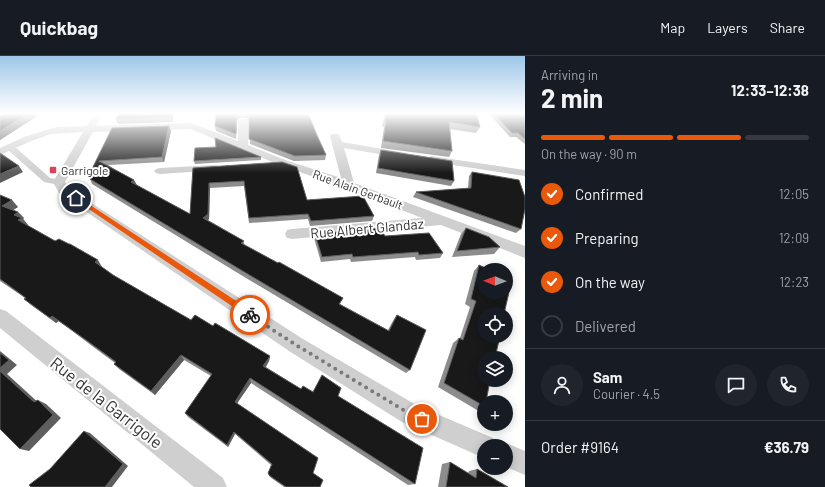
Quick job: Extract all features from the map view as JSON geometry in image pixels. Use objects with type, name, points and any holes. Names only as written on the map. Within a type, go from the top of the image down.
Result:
[{"type":"street","name":"Rue Alain Gerbault","points":[[0,152],[25,138],[41,133]]},
{"type":"street","points":[[59,182],[86,133]]},
{"type":"street","name":"Rue Alain Gerbault","points":[[214,133],[284,163],[349,184],[525,252]]},
{"type":"street","points":[[243,133],[243,146]]},
{"type":"street","points":[[349,184],[336,139],[419,157],[525,172]]},
{"type":"street","points":[[10,147],[46,180],[59,182]]},
{"type":"street","points":[[261,164],[284,163]]},
{"type":"street","points":[[160,171],[222,167]]},
{"type":"street","points":[[59,182],[63,190],[303,350],[410,414],[477,443]]},
{"type":"street","name":"Rue Albert Glandaz","points":[[292,234],[442,221]]},
{"type":"street","name":"Rue de la Garrigole","points":[[0,317],[214,487]]},
{"type":"street","points":[[513,458],[525,463]]},
{"type":"building","points":[[110,133],[167,133],[162,157],[99,161],[134,180],[131,182],[190,214],[193,168],[282,162],[297,167],[307,200],[363,196],[374,216],[311,221],[308,214],[249,218],[244,181],[209,183],[208,214],[203,218],[244,241],[241,243],[278,263],[279,262],[343,298],[339,304],[389,331],[397,315],[426,330],[410,370],[90,179],[90,173]]},
{"type":"building","points":[[249,133],[316,133],[326,155],[295,156],[249,139]]},
{"type":"building","points":[[384,133],[450,133],[452,151],[383,141]]},
{"type":"building","points":[[518,133],[525,133],[525,139]]},
{"type":"building","points":[[215,138],[261,157],[194,161],[195,148],[216,147]]},
{"type":"building","points":[[381,150],[452,161],[454,181],[378,168]]},
{"type":"building","points":[[0,153],[19,166],[0,174]]},
{"type":"building","points":[[472,172],[519,180],[525,197],[525,209],[521,229],[416,192],[471,188]]},
{"type":"building","points":[[0,195],[12,200],[2,206],[18,212],[14,215],[22,218],[18,220],[55,241],[59,239],[98,260],[95,262],[113,275],[191,320],[195,315],[213,326],[215,323],[270,356],[263,366],[301,389],[303,386],[313,392],[322,375],[341,388],[338,396],[423,448],[415,484],[250,378],[235,402],[318,458],[313,473],[323,480],[320,487],[286,487],[270,476],[268,473],[272,464],[234,432],[227,445],[185,413],[212,374],[181,355],[151,391],[114,364],[116,362],[52,316],[50,318],[0,279]]},
{"type":"building","points":[[380,228],[385,236],[429,233],[443,253],[419,255],[418,252],[353,257],[352,254],[322,257],[315,234]]},
{"type":"building","points":[[466,228],[489,237],[500,247],[457,251]]},
{"type":"building","points":[[477,274],[477,299],[507,299],[506,307],[477,307],[477,343],[498,343],[497,351],[477,351],[477,387],[489,387],[487,395],[477,395],[477,402],[444,383],[459,338],[463,340],[476,301],[471,299]]},
{"type":"building","points":[[0,353],[9,360],[0,368]]},
{"type":"building","points":[[0,371],[34,402],[38,400],[53,415],[20,449],[0,429]]},
{"type":"building","points":[[84,431],[123,464],[105,487],[31,487],[29,485],[50,469]]},
{"type":"building","points":[[450,462],[476,478],[477,469],[477,475],[487,475],[508,487],[446,487]]},
{"type":"way so far","points":[[250,315],[296,345],[410,414],[422,419]]},
{"type":"place","name":"Garrigole","points":[[53,170]]},
{"type":"route","points":[[76,198],[250,315]]}]
